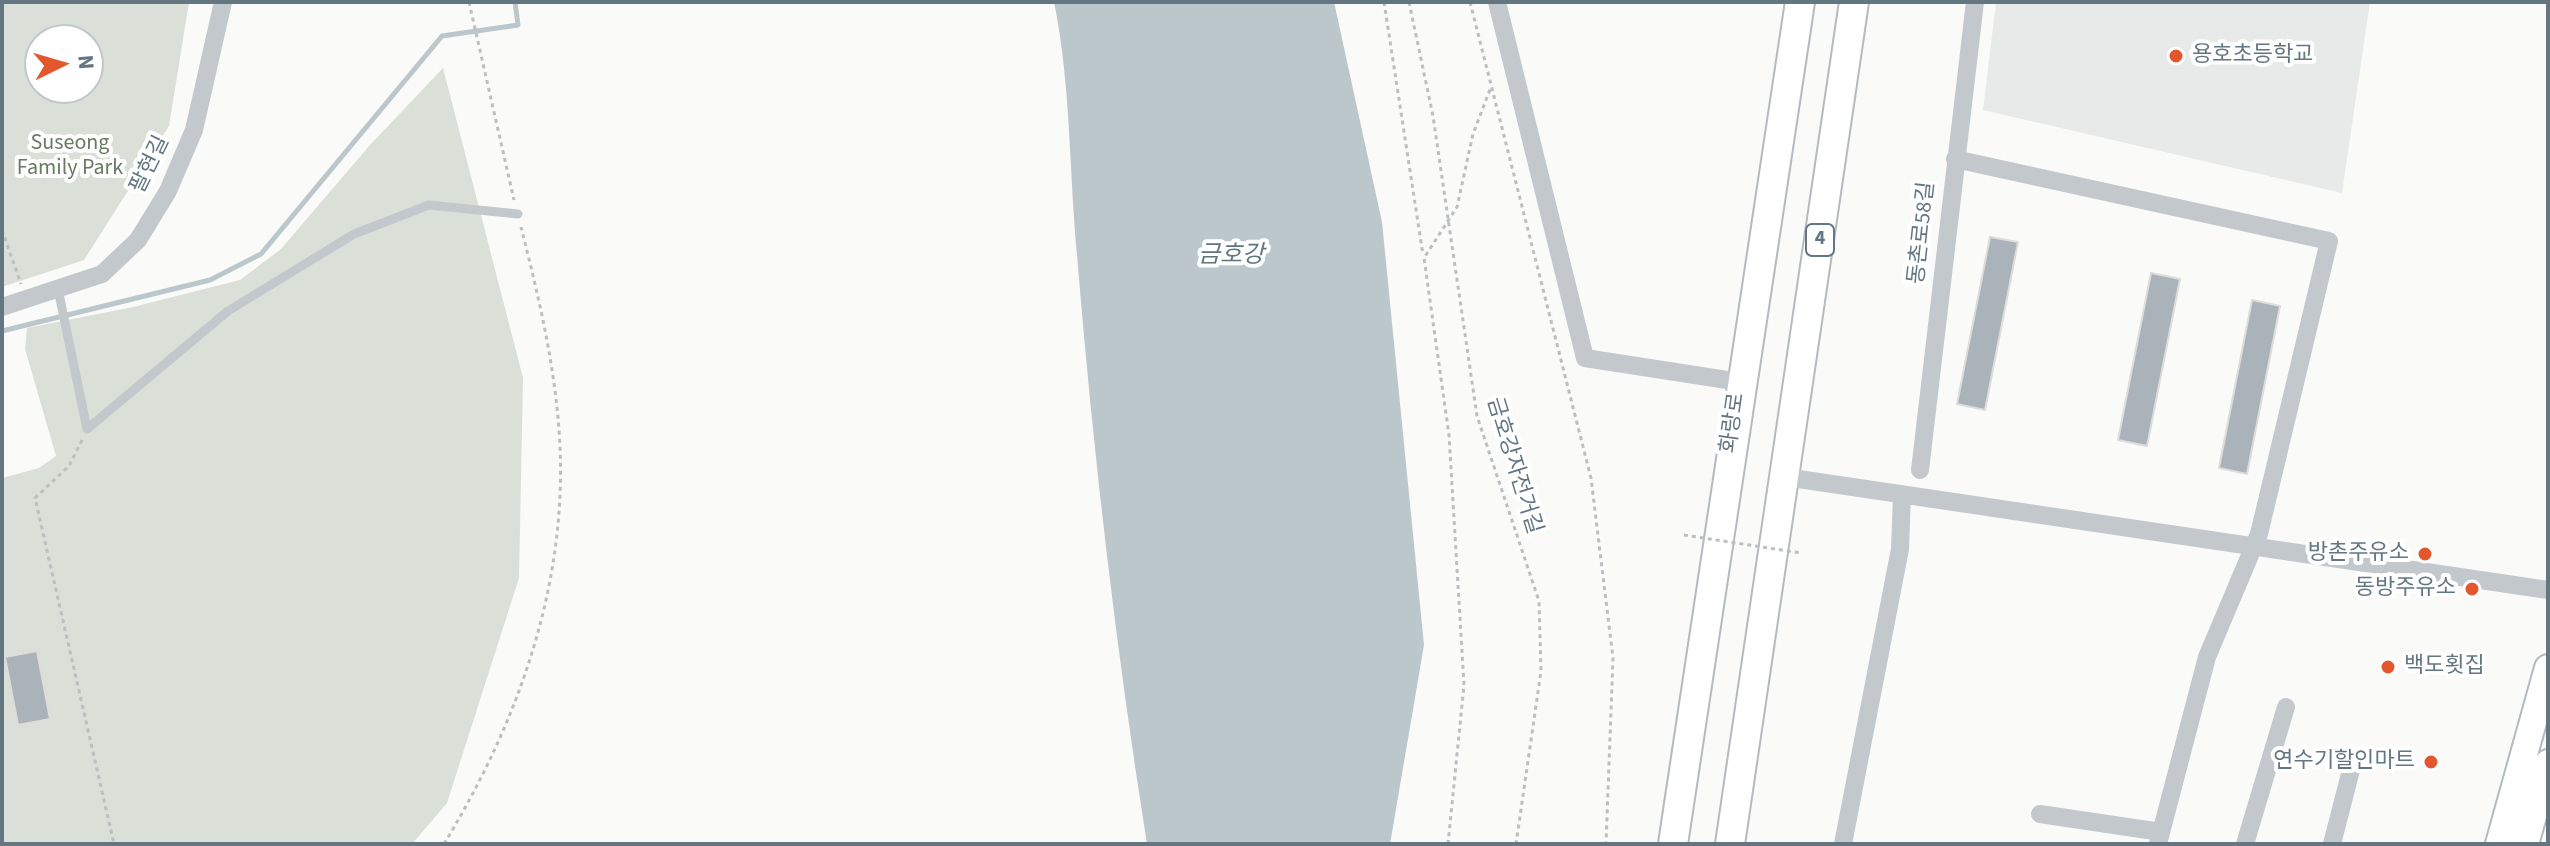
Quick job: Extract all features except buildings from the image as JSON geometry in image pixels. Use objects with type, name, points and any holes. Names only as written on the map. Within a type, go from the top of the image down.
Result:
[{"type":"main road","name":"화랑로","points":[[1673,844],[1740,382],[1800,2]]},
{"type":"main road","name":"4","points":[[1730,844],[1854,2]]},
{"type":"main road","points":[[2499,844],[2548,668]]},
{"type":"main road","points":[[2525,844],[2548,763]]},
{"type":"street","name":"팔현길","points":[[2,307],[102,274],[138,240],[168,191],[194,130],[223,2]]},
{"type":"street","points":[[1497,2],[1585,358],[1740,382]]},
{"type":"street","name":"동촌로58길","points":[[1920,470],[1975,2]]},
{"type":"street","points":[[1955,159],[2329,241],[2253,549],[2207,657],[2160,838],[2040,814]]},
{"type":"street","points":[[1785,477],[2253,549],[2548,590]]},
{"type":"street","points":[[1843,844],[1900,549],[1902,495]]},
{"type":"street","points":[[2245,844],[2286,707]]},
{"type":"street","points":[[2332,844],[2352,766]]},
{"type":"lane","points":[[58,289],[87,429],[228,311],[354,234],[429,205],[518,214]]},
{"type":"path","points":[[444,844],[500,739],[528,673],[554,563],[559,517],[559,431],[550,350],[469,2]]},
{"type":"path","points":[[1384,2],[1449,435],[1464,685],[1448,844]]},
{"type":"path","name":"금호강자전거길","points":[[1409,2],[1450,221],[1477,416],[1539,601],[1541,671],[1516,844]]},
{"type":"path","points":[[1470,2],[1591,478],[1613,658],[1606,844]]},
{"type":"path","points":[[1424,258],[1457,207],[1473,134],[1491,87]]},
{"type":"path","points":[[2,230],[23,288]]},
{"type":"path","points":[[87,429],[69,466],[35,498],[114,844]]},
{"type":"path","points":[[1684,535],[1801,553]]},
{"type":"shaded area","name":"용호초등학교","points":[[1996,2],[2370,2],[2342,193],[1983,110]]},
{"type":"green space","name":"Suseong Family Park","points":[[2,2],[189,2],[169,126],[84,260],[2,287]]},
{"type":"green space","points":[[443,68],[523,378],[519,578],[447,803],[412,844],[2,844],[2,478],[39,468],[56,456],[25,349],[27,328],[133,307],[240,280],[281,249],[370,145]]},
{"type":"water","name":"금호강","points":[[1054,2],[1334,2],[1382,222],[1424,645],[1390,844],[1147,844],[1115,624],[1098,477],[1077,255],[1067,96]]},
{"type":"waterway","points":[[2,331],[210,280],[261,254],[442,36],[518,25],[515,2]]},
{"type":"place","name":"용호초등학교","points":[[2176,56]]},
{"type":"place","name":"방촌주유소","points":[[2425,554]]},
{"type":"place","name":"동방주유소","points":[[2472,589]]},
{"type":"place","name":"백도횟집","points":[[2388,667]]},
{"type":"place","name":"연수기할인마트","points":[[2431,762]]}]
